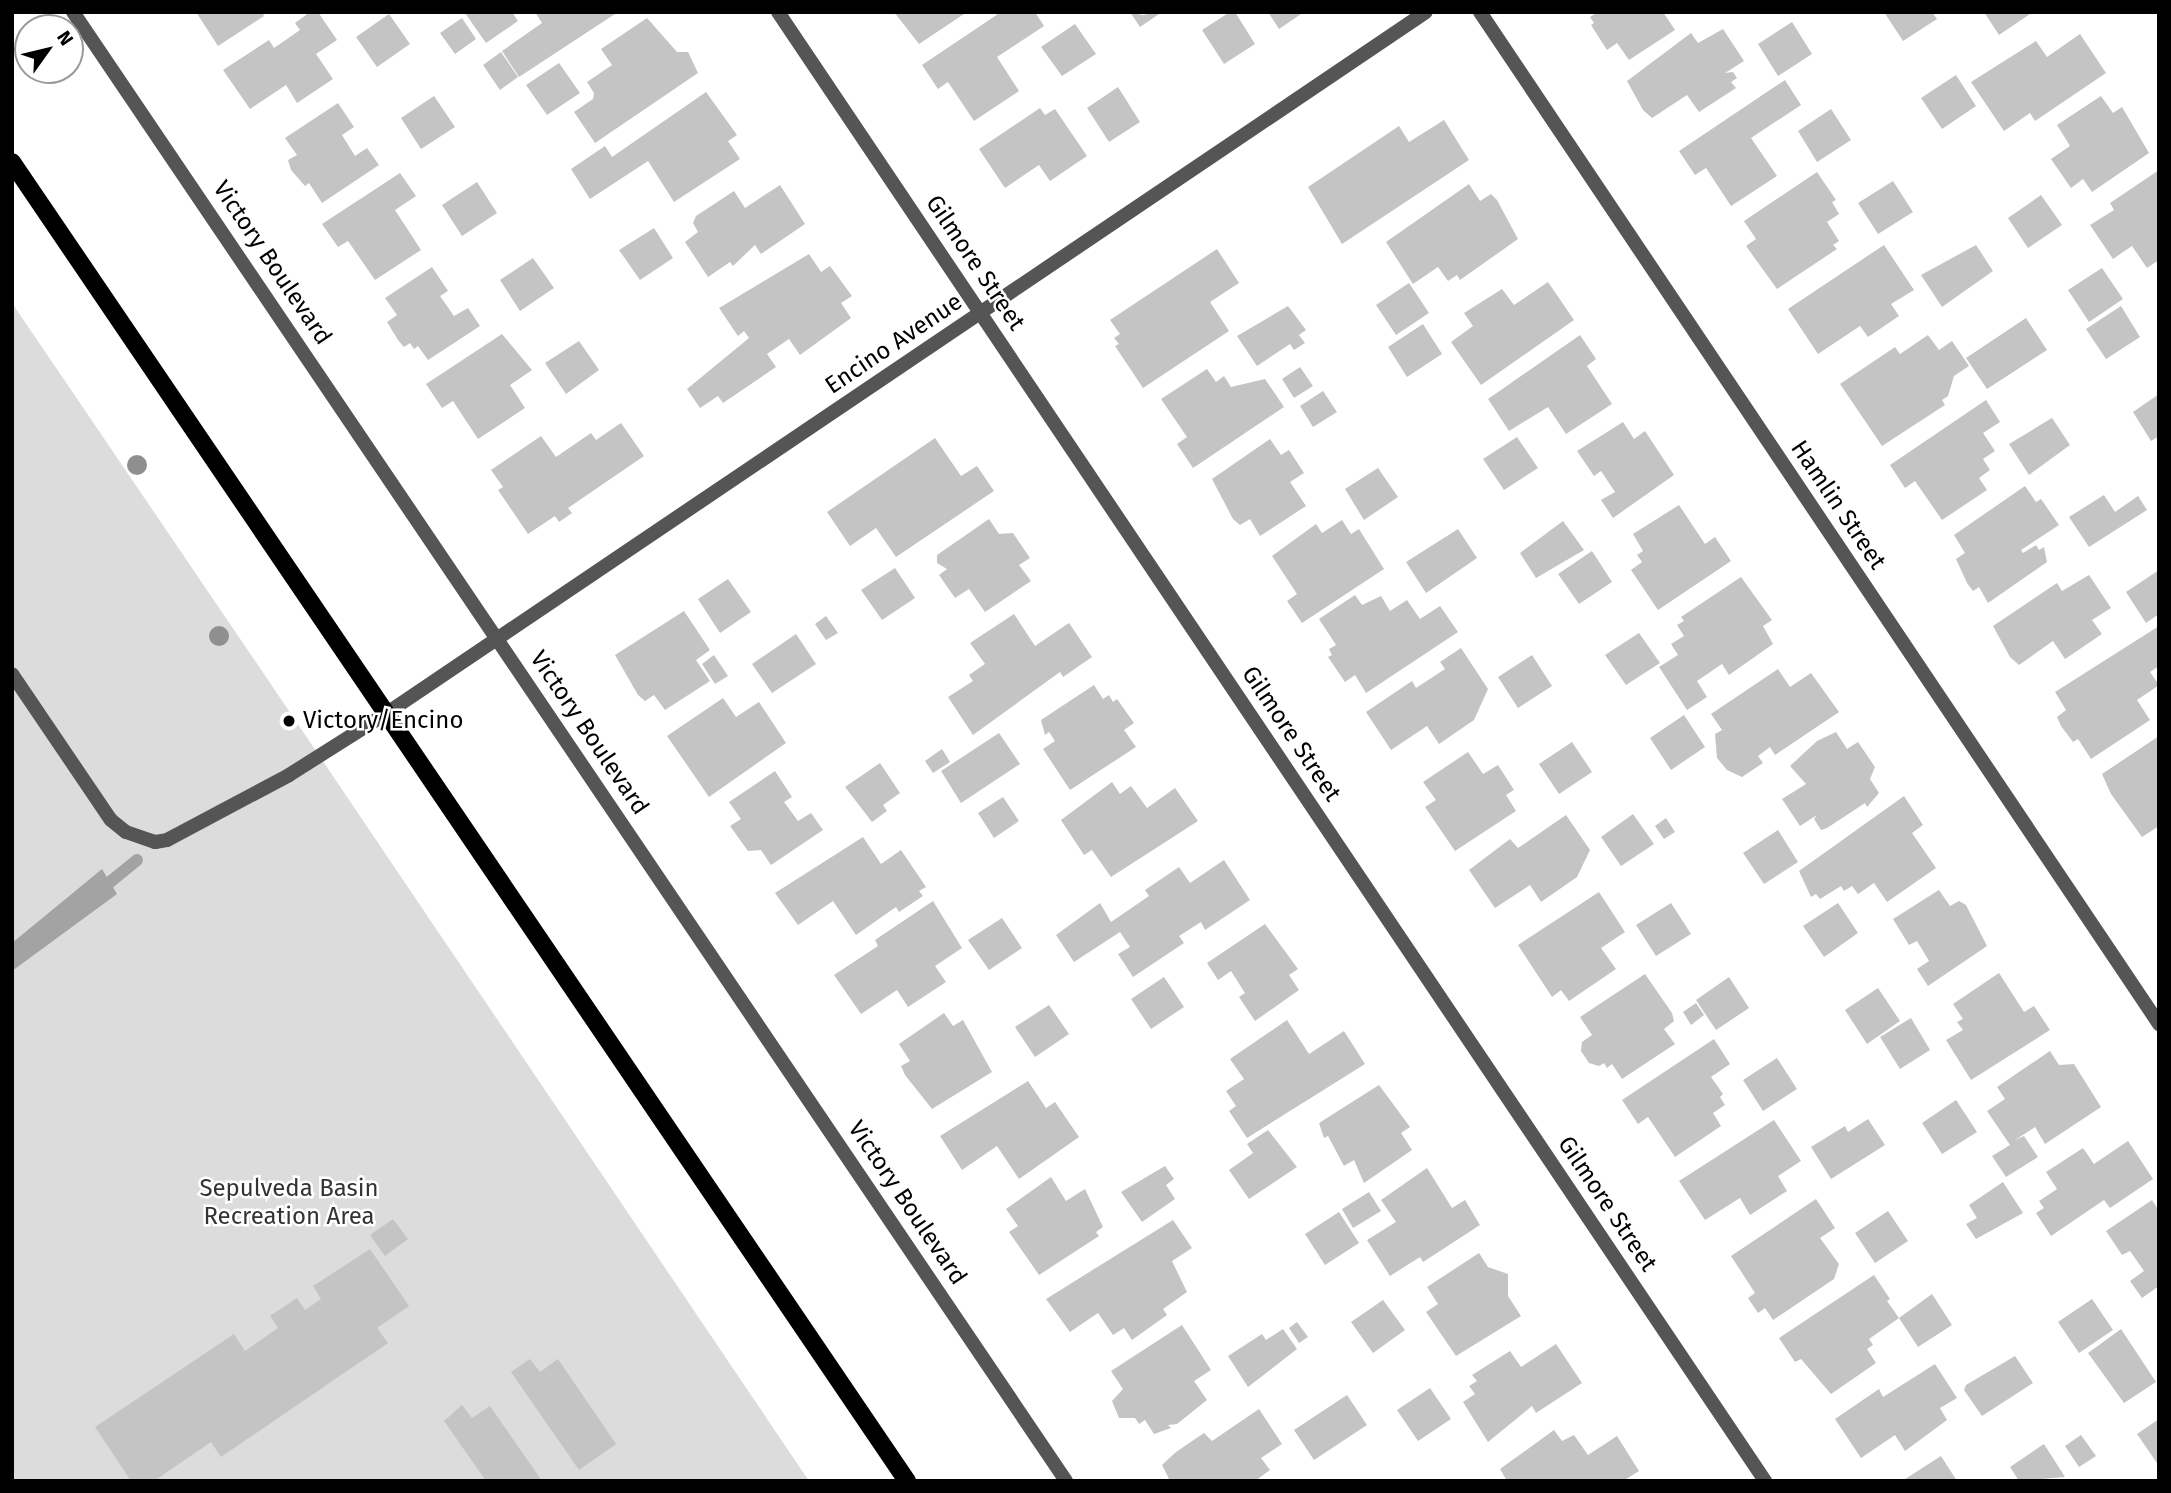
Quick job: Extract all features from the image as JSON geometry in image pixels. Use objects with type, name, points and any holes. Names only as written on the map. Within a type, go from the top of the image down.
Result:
[{"type":"main road","points":[[12,162],[907,1481]]},
{"type":"street","name":"Victory Boulevard","points":[[73,12],[1066,1481]]},
{"type":"street","name":"Gilmore Street","points":[[778,12],[1765,1481]]},
{"type":"street","name":"Encino Avenue","points":[[12,674],[111,820],[126,832],[155,842],[167,840],[289,775],[387,713],[1426,12]]},
{"type":"street","name":"Hamlin Street","points":[[1480,12],[2159,1024]]},
{"type":"green space","name":"Sepulveda Basin Recreation Area","points":[[12,303],[264,674],[809,1481],[12,1481]]},
{"type":"shaded area","points":[[102,869],[117,894],[12,971],[12,943]]},
{"type":"building","points":[[196,12],[262,12],[264,16],[218,46]]},
{"type":"building","points":[[310,12],[318,12],[337,40],[316,54],[333,79],[297,103],[286,85],[250,109],[223,70],[269,40],[274,48],[300,30],[295,23]]},
{"type":"building","points":[[512,12],[518,21],[486,43],[465,13]]},
{"type":"building","points":[[535,12],[618,12],[519,77],[502,51],[542,23]]},
{"type":"building","points":[[894,12],[967,12],[919,44]]},
{"type":"building","points":[[1001,12],[1035,12],[1044,26],[997,57],[1019,91],[974,121],[948,82],[938,89],[922,65]]},
{"type":"building","points":[[1130,12],[1142,15],[1162,12],[1140,27]]},
{"type":"building","points":[[1230,12],[1235,12],[1255,44],[1224,64],[1202,30]]},
{"type":"building","points":[[1268,12],[1304,12],[1279,29]]},
{"type":"building","points":[[1598,12],[1663,12],[1675,30],[1629,60],[1617,43],[1607,50],[1591,25],[1594,23],[1590,17]]},
{"type":"building","points":[[1884,12],[1932,12],[1937,19],[1903,41]]},
{"type":"building","points":[[1984,12],[2033,12],[1999,35]]},
{"type":"building","points":[[389,14],[410,44],[377,67],[356,37]]},
{"type":"building","points":[[462,18],[476,39],[455,54],[440,33]]},
{"type":"building","points":[[647,18],[677,52],[688,52],[698,73],[595,143],[574,112],[593,99],[594,93],[587,82],[612,65],[601,49]]},
{"type":"building","points":[[1792,22],[1812,54],[1778,76],[1758,44]]},
{"type":"building","points":[[1075,24],[1096,54],[1062,76],[1041,47]]},
{"type":"building","points":[[1723,29],[1744,61],[1725,73],[1733,72],[1737,78],[1731,82],[1736,88],[1699,112],[1687,95],[1652,118],[1643,110],[1627,81],[1691,33],[1698,43]]},
{"type":"building","points":[[2080,34],[2106,73],[2035,121],[2030,113],[2004,131],[1971,82],[2036,41],[2047,57]]},
{"type":"building","points":[[501,52],[518,77],[500,90],[483,65]]},
{"type":"building","points":[[559,63],[580,93],[547,115],[526,85]]},
{"type":"building","points":[[1956,75],[1976,106],[1942,129],[1921,98]]},
{"type":"building","points":[[1785,80],[1801,105],[1751,138],[1777,176],[1731,206],[1706,168],[1695,175],[1679,151]]},
{"type":"building","points":[[1118,87],[1140,122],[1109,142],[1087,108]]},
{"type":"building","points":[[706,92],[737,135],[728,141],[740,159],[674,202],[648,161],[590,199],[571,169],[605,146],[612,157]]},
{"type":"building","points":[[434,96],[455,127],[421,149],[401,118]]},
{"type":"building","points":[[2101,96],[2113,113],[2122,107],[2149,153],[2092,192],[2083,179],[2071,188],[2051,159],[2070,146],[2057,125]]},
{"type":"building","points":[[338,103],[354,127],[342,135],[355,156],[367,148],[379,165],[322,203],[309,183],[305,186],[291,170],[288,160],[297,155],[285,138]]},
{"type":"building","points":[[1040,108],[1045,115],[1055,109],[1087,156],[1050,181],[1039,165],[1005,188],[979,149]]},
{"type":"building","points":[[1831,109],[1851,140],[1817,162],[1798,131]]},
{"type":"building","points":[[1444,120],[1469,160],[1342,244],[1308,187],[1399,126],[1409,142]]},
{"type":"building","points":[[2159,170],[2159,260],[2147,268],[2132,246],[2113,259],[2090,225],[2114,210],[2110,203]]},
{"type":"building","points":[[1817,172],[1836,200],[1832,202],[1839,214],[1827,222],[1839,241],[1833,245],[1837,249],[1777,289],[1746,246],[1756,239],[1744,221]]},
{"type":"building","points":[[400,173],[416,196],[395,210],[421,250],[375,280],[348,241],[338,247],[322,224]]},
{"type":"building","points":[[1893,181],[1913,212],[1878,234],[1858,203]]},
{"type":"building","points":[[477,182],[497,213],[462,236],[442,205]]},
{"type":"building","points":[[1469,184],[1480,201],[1491,194],[1497,200],[1518,239],[1460,280],[1457,275],[1448,281],[1438,267],[1413,284],[1386,242]]},
{"type":"building","points":[[780,185],[805,224],[761,254],[755,245],[733,266],[730,262],[708,277],[685,242],[698,232],[693,223],[696,216],[734,191],[745,208]]},
{"type":"building","points":[[2041,195],[2062,225],[2028,248],[2008,218]]},
{"type":"building","points":[[654,228],[673,258],[640,280],[619,250]]},
{"type":"building","points":[[1884,245],[1914,290],[1891,304],[1899,316],[1868,337],[1860,326],[1818,354],[1788,309]]},
{"type":"building","points":[[1976,245],[1993,271],[1942,307],[1921,275]]},
{"type":"building","points":[[1217,249],[1239,283],[1210,302],[1229,331],[1143,388],[1115,346],[1119,344],[1114,338],[1120,334],[1110,320]]},
{"type":"building","points":[[809,254],[821,272],[830,266],[852,296],[841,303],[851,318],[800,355],[789,339],[767,354],[776,367],[723,403],[718,396],[700,408],[687,389],[749,338],[744,331],[738,336],[719,308]]},
{"type":"building","points":[[533,258],[554,288],[520,311],[500,280]]},
{"type":"building","points":[[432,267],[448,291],[440,296],[454,316],[468,308],[480,326],[428,360],[418,346],[414,349],[410,343],[404,347],[398,340],[387,322],[397,315],[385,298]]},
{"type":"building","points":[[2102,268],[2123,299],[2089,322],[2068,290]]},
{"type":"building","points":[[1548,282],[1574,320],[1481,385],[1451,342],[1473,326],[1464,313],[1502,289],[1514,305]]},
{"type":"building","points":[[1409,283],[1429,313],[1396,335],[1376,305]]},
{"type":"building","points":[[1288,306],[1306,330],[1299,335],[1305,343],[1294,350],[1290,344],[1257,366],[1237,336]]},
{"type":"building","points":[[2121,306],[2140,337],[2106,359],[2086,329]]},
{"type":"building","points":[[2026,318],[2047,350],[1987,389],[1966,358]]},
{"type":"building","points":[[1423,324],[1442,354],[1407,377],[1388,347]]},
{"type":"building","points":[[502,334],[532,370],[510,385],[525,408],[478,439],[453,401],[442,408],[426,384]]},
{"type":"building","points":[[1580,335],[1596,359],[1587,366],[1612,404],[1566,434],[1548,407],[1509,431],[1488,399]]},
{"type":"building","points":[[1928,335],[1939,350],[1952,341],[1969,366],[1954,376],[1948,396],[1942,400],[1945,405],[1882,446],[1840,384],[1895,347],[1900,354]]},
{"type":"building","points":[[579,341],[599,370],[566,394],[545,363]]},
{"type":"building","points":[[1300,367],[1313,386],[1294,398],[1282,379]]},
{"type":"building","points":[[1207,369],[1216,382],[1224,376],[1231,387],[1265,379],[1284,407],[1193,468],[1177,444],[1187,437],[1161,399]]},
{"type":"building","points":[[1323,391],[1337,412],[1313,427],[1300,406]]},
{"type":"building","points":[[2159,394],[2159,436],[2151,441],[2133,412]]},
{"type":"building","points":[[1986,400],[2000,422],[1983,433],[1995,451],[1983,459],[1990,470],[1979,478],[1987,490],[1942,520],[1915,481],[1905,488],[1890,465]]},
{"type":"building","points":[[2052,418],[2070,445],[2029,475],[2009,444]]},
{"type":"building","points":[[1623,422],[1634,439],[1645,431],[1674,475],[1613,518],[1601,500],[1615,492],[1601,471],[1594,476],[1577,451]]},
{"type":"building","points":[[621,423],[644,456],[568,508],[572,513],[559,522],[555,516],[528,534],[498,490],[503,487],[491,470],[541,436],[556,457],[591,433],[596,440]]},
{"type":"building","points":[[1517,437],[1538,468],[1504,490],[1483,459]]},
{"type":"building","points":[[935,438],[961,476],[977,466],[994,491],[896,557],[876,528],[850,546],[827,512]]},
{"type":"building","points":[[1270,439],[1281,455],[1289,450],[1304,473],[1290,482],[1306,506],[1260,536],[1250,519],[1240,525],[1233,519],[1212,479]]},
{"type":"building","points":[[1378,468],[1398,497],[1364,520],[1345,489]]},
{"type":"building","points":[[2025,486],[2036,502],[2041,499],[2059,525],[2021,550],[2023,553],[2036,545],[2039,550],[2044,547],[2047,562],[1988,603],[1979,587],[1973,591],[1967,583],[1956,559],[1965,553],[1954,535]]},
{"type":"building","points":[[2104,495],[2115,512],[2138,496],[2147,510],[2089,547],[2069,517]]},
{"type":"building","points":[[1679,505],[1705,544],[1715,537],[1731,561],[1658,610],[1631,570],[1642,562],[1637,555],[1643,551],[1633,534]]},
{"type":"building","points":[[989,519],[999,534],[1013,533],[1030,558],[1019,565],[1031,581],[985,612],[969,589],[955,598],[939,575],[947,569],[937,563],[937,555]]},
{"type":"building","points":[[1342,520],[1351,534],[1359,529],[1384,569],[1302,623],[1287,601],[1297,594],[1272,556],[1316,524],[1322,533]]},
{"type":"building","points":[[1563,521],[1584,550],[1536,578],[1520,553]]},
{"type":"building","points":[[1458,529],[1477,558],[1426,593],[1406,562]]},
{"type":"building","points":[[1592,551],[1612,582],[1579,604],[1558,574]]},
{"type":"building","points":[[895,568],[915,598],[882,620],[861,590]]},
{"type":"building","points":[[2159,570],[2159,614],[2146,623],[2126,592]]},
{"type":"building","points":[[2089,575],[2111,608],[2092,620],[2102,634],[2065,659],[2053,641],[2019,665],[2010,657],[1993,626],[2057,583],[2062,591]]},
{"type":"building","points":[[1741,577],[1772,620],[1763,626],[1773,644],[1729,675],[1722,664],[1697,681],[1707,697],[1687,710],[1659,667],[1678,655],[1671,644],[1684,636],[1677,625],[1684,621],[1681,617]]},
{"type":"building","points":[[728,579],[751,612],[720,633],[698,599]]},
{"type":"building","points":[[1355,595],[1362,605],[1381,596],[1390,611],[1407,600],[1420,619],[1440,606],[1458,632],[1366,693],[1355,675],[1345,682],[1328,657],[1332,655],[1329,649],[1336,645],[1319,619]]},
{"type":"building","points":[[684,611],[710,650],[696,660],[710,681],[665,710],[654,695],[645,701],[638,695],[615,655]]},
{"type":"building","points":[[1014,614],[1035,646],[1069,623],[1092,657],[1063,677],[1060,672],[973,735],[948,697],[973,681],[969,675],[985,664],[970,643]]},
{"type":"building","points":[[826,616],[838,633],[826,640],[815,624]]},
{"type":"building","points":[[2159,626],[2159,666],[2150,672],[2159,685],[2137,700],[2150,720],[2091,759],[2078,739],[2073,742],[2061,726],[2057,717],[2066,710],[2055,692]]},
{"type":"building","points":[[1639,633],[1660,663],[1626,685],[1605,655]]},
{"type":"building","points":[[796,634],[816,664],[772,693],[752,664]]},
{"type":"building","points":[[1461,648],[1488,689],[1474,720],[1439,744],[1427,726],[1391,750],[1366,712],[1412,681],[1416,688],[1445,669],[1440,662]]},
{"type":"building","points":[[714,655],[728,676],[715,684],[702,664]]},
{"type":"building","points":[[1532,655],[1552,686],[1518,708],[1498,677]]},
{"type":"building","points":[[1778,669],[1790,687],[1811,673],[1839,712],[1775,755],[1770,747],[1758,756],[1763,763],[1742,777],[1727,770],[1717,758],[1715,734],[1722,730],[1711,714]]},
{"type":"building","points":[[1094,685],[1103,699],[1109,695],[1113,702],[1117,699],[1134,723],[1124,730],[1136,747],[1070,790],[1043,749],[1055,741],[1049,732],[1045,735],[1041,720]]},
{"type":"building","points":[[723,698],[736,717],[759,702],[786,743],[709,797],[667,736]]},
{"type":"building","points":[[1684,715],[1705,747],[1671,770],[1650,738]]},
{"type":"building","points":[[1836,732],[1847,749],[1858,742],[1875,767],[1870,779],[1879,793],[1867,807],[1865,803],[1827,828],[1821,830],[1814,819],[1817,815],[1800,826],[1782,799],[1806,784],[1790,766],[1817,741]]},
{"type":"building","points":[[999,733],[1020,764],[961,803],[941,771]]},
{"type":"building","points":[[2159,736],[2159,826],[2142,837],[2111,794],[2102,774]]},
{"type":"building","points":[[1572,742],[1592,772],[1559,794],[1539,764]]},
{"type":"building","points":[[942,749],[950,762],[933,773],[925,761]]},
{"type":"building","points":[[1468,752],[1483,774],[1498,765],[1514,790],[1506,795],[1516,811],[1455,851],[1425,807],[1436,800],[1423,782]]},
{"type":"building","points":[[880,763],[900,793],[883,805],[887,811],[872,822],[845,787]]},
{"type":"building","points":[[775,771],[792,797],[784,802],[798,821],[811,813],[823,830],[771,865],[761,850],[748,851],[730,826],[741,819],[729,802]]},
{"type":"building","points":[[1112,782],[1120,794],[1131,786],[1147,808],[1175,788],[1198,821],[1111,877],[1092,850],[1084,855],[1061,820]]},
{"type":"building","points":[[1904,796],[1923,825],[1912,833],[1936,868],[1887,902],[1874,883],[1858,894],[1852,886],[1844,891],[1841,886],[1820,899],[1816,894],[1811,897],[1799,871]]},
{"type":"building","points":[[1003,797],[1019,821],[994,838],[978,813]]},
{"type":"building","points":[[1633,814],[1654,844],[1621,866],[1601,837]]},
{"type":"building","points":[[1566,815],[1590,850],[1577,877],[1541,902],[1530,885],[1495,908],[1469,870],[1510,839],[1518,848]]},
{"type":"building","points":[[1666,818],[1675,832],[1664,839],[1655,826]]},
{"type":"building","points":[[1778,830],[1798,862],[1764,884],[1743,853]]},
{"type":"building","points":[[863,837],[881,864],[901,850],[926,887],[919,891],[923,896],[899,912],[896,907],[856,935],[833,901],[798,925],[775,893]]},
{"type":"building","points":[[1224,860],[1250,900],[1205,930],[1201,922],[1179,936],[1184,943],[1133,977],[1118,954],[1130,947],[1120,932],[1074,962],[1056,935],[1100,903],[1111,922],[1149,896],[1145,890],[1179,867],[1190,883]]},
{"type":"building","points":[[1939,890],[1950,906],[1959,901],[1966,905],[1987,946],[1928,986],[1917,969],[1929,961],[1917,941],[1909,945],[1893,919]]},
{"type":"building","points":[[1599,892],[1625,932],[1601,948],[1616,969],[1569,1001],[1561,990],[1552,997],[1518,945]]},
{"type":"building","points":[[933,901],[962,948],[935,966],[946,982],[908,1007],[897,990],[861,1014],[834,975],[878,946],[875,940]]},
{"type":"building","points":[[1671,903],[1691,934],[1656,956],[1636,925]]},
{"type":"building","points":[[1838,903],[1858,933],[1824,957],[1803,926]]},
{"type":"building","points":[[1002,918],[1022,948],[989,970],[968,940]]},
{"type":"building","points":[[1265,924],[1298,969],[1289,975],[1299,990],[1255,1021],[1239,997],[1245,993],[1231,971],[1218,980],[1207,963]]},
{"type":"building","points":[[1999,973],[2024,1012],[2034,1006],[2050,1030],[1971,1080],[1946,1040],[1963,1030],[1957,1022],[1963,1019],[1953,1004]]},
{"type":"building","points":[[1645,974],[1672,1013],[1674,1021],[1664,1029],[1675,1044],[1622,1079],[1612,1064],[1607,1068],[1604,1063],[1599,1066],[1589,1063],[1581,1051],[1582,1042],[1592,1035],[1580,1017]]},
{"type":"building","points":[[1164,977],[1184,1007],[1151,1029],[1131,999]]},
{"type":"building","points":[[1729,977],[1749,1008],[1716,1030],[1696,1000]]},
{"type":"building","points":[[1878,988],[1900,1021],[1867,1044],[1845,1010]]},
{"type":"building","points":[[1696,1003],[1704,1015],[1691,1025],[1683,1012]]},
{"type":"building","points":[[1049,1005],[1069,1034],[1035,1057],[1015,1027]]},
{"type":"building","points":[[944,1013],[953,1026],[963,1020],[992,1072],[932,1109],[905,1075],[901,1066],[910,1061],[899,1044]]},
{"type":"building","points":[[1911,1018],[1930,1050],[1900,1069],[1880,1037]]},
{"type":"building","points":[[1287,1020],[1309,1054],[1344,1031],[1365,1064],[1247,1138],[1229,1111],[1236,1106],[1226,1091],[1244,1079],[1230,1059]]},
{"type":"building","points":[[1714,1039],[1730,1064],[1711,1077],[1723,1094],[1720,1097],[1725,1105],[1713,1113],[1721,1126],[1675,1157],[1648,1117],[1638,1124],[1622,1100]]},
{"type":"building","points":[[2050,1051],[2059,1065],[2074,1064],[2101,1107],[2045,1144],[2035,1127],[2015,1140],[2024,1136],[2038,1157],[2006,1177],[1992,1156],[2010,1145],[1987,1111],[2005,1099],[1997,1087]]},
{"type":"building","points":[[1777,1058],[1797,1089],[1763,1111],[1743,1080]]},
{"type":"building","points":[[1028,1081],[1046,1108],[1055,1102],[1079,1137],[1019,1179],[997,1146],[962,1170],[940,1136]]},
{"type":"building","points":[[1379,1085],[1410,1127],[1401,1133],[1412,1150],[1364,1183],[1354,1160],[1344,1166],[1328,1136],[1324,1138],[1319,1123]]},
{"type":"building","points":[[1956,1100],[1977,1132],[1942,1154],[1922,1123]]},
{"type":"building","points":[[1868,1119],[1885,1145],[1831,1179],[1811,1147],[1845,1126],[1848,1132]]},
{"type":"building","points":[[1774,1120],[1801,1161],[1778,1176],[1787,1191],[1750,1215],[1740,1198],[1705,1220],[1679,1181]]},
{"type":"building","points":[[1268,1130],[1297,1167],[1249,1199],[1229,1170],[1253,1153],[1247,1144]]},
{"type":"building","points":[[2128,1141],[2153,1179],[2110,1208],[2104,1200],[2051,1236],[2036,1213],[2044,1208],[2039,1201],[2057,1189],[2046,1172],[2083,1148],[2094,1164]]},
{"type":"building","points":[[1165,1166],[1174,1179],[1166,1185],[1175,1199],[1142,1222],[1121,1192]]},
{"type":"building","points":[[1427,1168],[1452,1208],[1465,1200],[1480,1225],[1423,1262],[1420,1257],[1390,1276],[1367,1240],[1396,1222],[1381,1200]]},
{"type":"building","points":[[1051,1177],[1066,1201],[1085,1189],[1103,1227],[1096,1232],[1099,1236],[1039,1275],[1009,1232],[1018,1226],[1006,1209]]},
{"type":"building","points":[[2003,1182],[2023,1213],[1976,1239],[1966,1224],[1977,1218],[1969,1205]]},
{"type":"building","points":[[1369,1192],[1381,1211],[1353,1228],[1342,1209]]},
{"type":"building","points":[[1816,1199],[1835,1228],[1820,1238],[1839,1264],[1834,1279],[1773,1320],[1765,1308],[1758,1313],[1748,1298],[1755,1293],[1731,1256]]},
{"type":"building","points":[[2152,1200],[2159,1211],[2159,1286],[2142,1298],[2130,1281],[2144,1271],[2130,1251],[2122,1255],[2106,1231]]},
{"type":"building","points":[[1888,1211],[1908,1241],[1875,1263],[1855,1233]]},
{"type":"building","points":[[1339,1212],[1359,1243],[1325,1265],[1305,1234]]},
{"type":"building","points":[[393,1219],[408,1239],[385,1256],[370,1235]]},
{"type":"building","points":[[1173,1220],[1192,1248],[1172,1261],[1187,1292],[1163,1309],[1167,1315],[1132,1340],[1124,1328],[1113,1335],[1098,1313],[1070,1332],[1046,1299]]},
{"type":"building","points":[[370,1249],[409,1306],[377,1328],[388,1343],[221,1457],[211,1442],[154,1481],[131,1481],[95,1427],[234,1334],[245,1351],[278,1328],[270,1316],[297,1298],[305,1310],[321,1299],[313,1286]]},
{"type":"building","points":[[1479,1253],[1488,1267],[1508,1274],[1508,1296],[1521,1316],[1456,1356],[1426,1312],[1438,1304],[1427,1287]]},
{"type":"building","points":[[1874,1275],[1899,1318],[1869,1339],[1873,1345],[1867,1349],[1876,1363],[1831,1394],[1801,1359],[1795,1362],[1779,1338]]},
{"type":"building","points":[[1932,1294],[1952,1325],[1918,1347],[1899,1318]]},
{"type":"building","points":[[2092,1299],[2113,1330],[2079,1353],[2058,1322]]},
{"type":"building","points":[[1383,1300],[1405,1330],[1373,1353],[1351,1322]]},
{"type":"building","points":[[1297,1322],[1308,1337],[1299,1343],[1289,1328]]},
{"type":"building","points":[[1182,1325],[1211,1370],[1194,1381],[1207,1400],[1177,1424],[1168,1425],[1171,1428],[1154,1434],[1145,1420],[1139,1424],[1135,1418],[1119,1418],[1112,1401],[1123,1389],[1111,1371]]},
{"type":"building","points":[[1283,1329],[1297,1349],[1248,1387],[1228,1356],[1262,1334],[1266,1340]]},
{"type":"building","points":[[2121,1329],[2156,1382],[2124,1403],[2088,1353]]},
{"type":"building","points":[[1556,1344],[1582,1383],[1536,1413],[1532,1406],[1488,1442],[1463,1402],[1475,1394],[1469,1386],[1477,1381],[1472,1375],[1510,1351],[1521,1367]]},
{"type":"building","points":[[2015,1356],[2033,1383],[1982,1416],[1964,1390],[1966,1385]]},
{"type":"building","points":[[530,1359],[540,1372],[558,1359],[616,1444],[579,1470],[511,1372]]},
{"type":"building","points":[[1935,1364],[1957,1398],[1940,1408],[1947,1420],[1905,1451],[1895,1435],[1861,1458],[1835,1419],[1879,1389],[1883,1397]]},
{"type":"building","points":[[1430,1388],[1451,1419],[1418,1441],[1397,1410]]},
{"type":"building","points":[[1347,1395],[1367,1425],[1314,1460],[1294,1430]]},
{"type":"building","points":[[462,1405],[472,1418],[490,1406],[542,1481],[486,1481],[444,1421]]},
{"type":"building","points":[[1259,1409],[1282,1444],[1261,1458],[1270,1470],[1255,1481],[1170,1481],[1162,1465],[1176,1452],[1204,1433],[1212,1441]]},
{"type":"building","points":[[2159,1419],[2159,1466],[2137,1434]]},
{"type":"building","points":[[1554,1430],[1562,1441],[1574,1435],[1588,1455],[1617,1436],[1639,1471],[1623,1481],[1507,1481],[1500,1469]]},
{"type":"building","points":[[2081,1435],[2096,1456],[2079,1467],[2065,1446]]},
{"type":"building","points":[[2044,1444],[2065,1477],[2019,1481],[2010,1467]]},
{"type":"building","points":[[1941,1456],[1957,1481],[1902,1481]]},
{"type":"waterway","points":[[99,891],[137,860]]},
{"type":"place","name":"Victory/Encino","points":[[289,721]]}]
